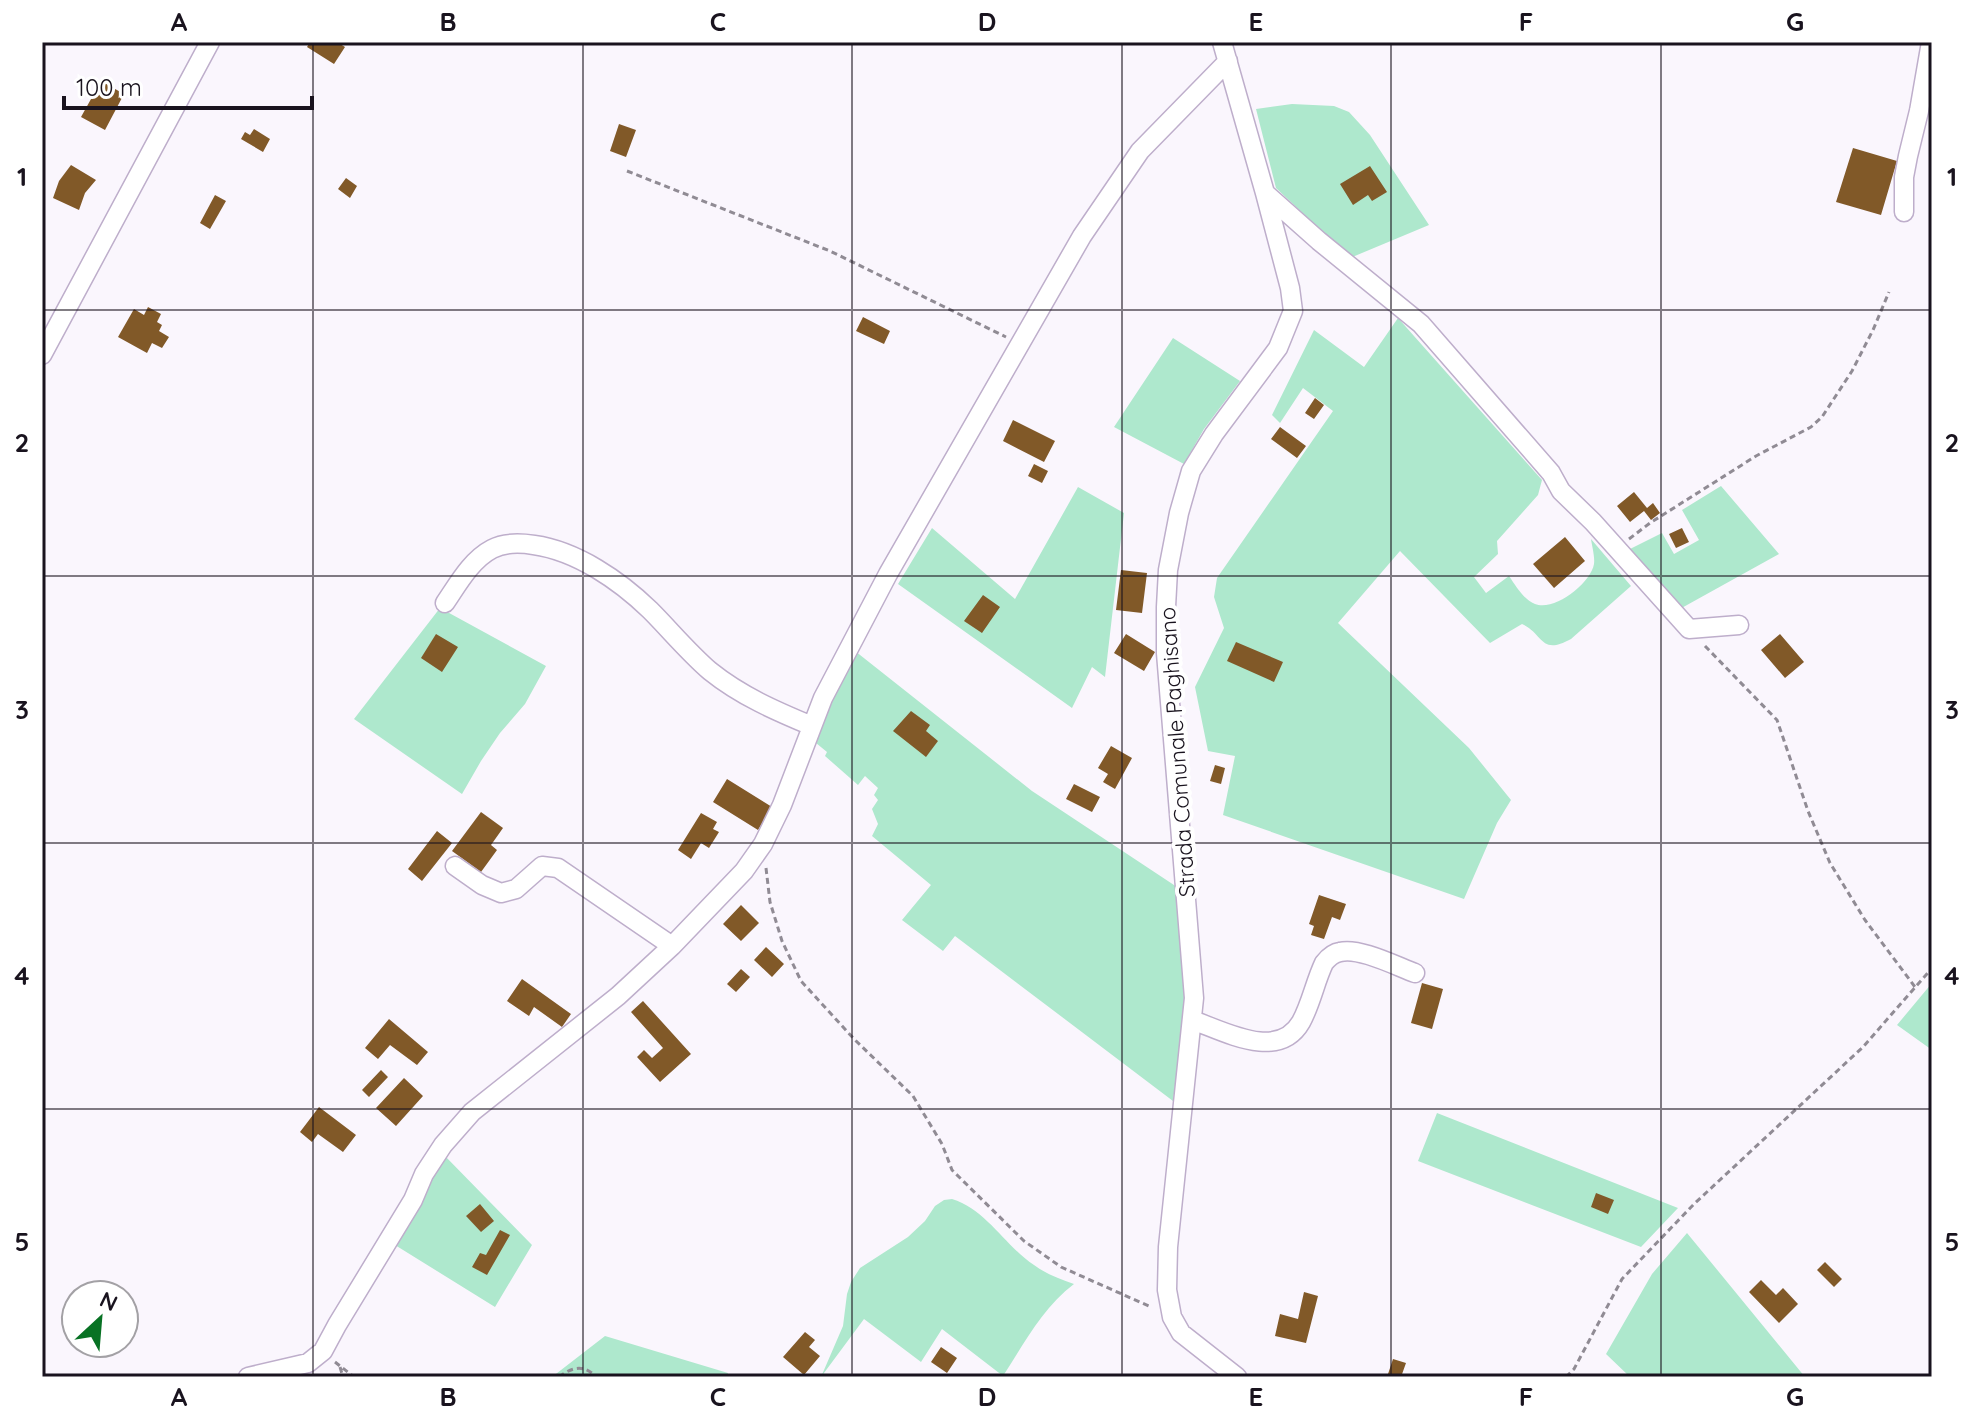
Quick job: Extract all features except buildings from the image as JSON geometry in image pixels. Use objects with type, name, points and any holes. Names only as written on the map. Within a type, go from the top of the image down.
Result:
[{"type":"street","points":[[42,355],[210,42]]},
{"type":"street","name":"Strada Comunale Paghisano","points":[[1172,1317],[1167,1290],[1168,1247],[1194,998],[1166,653],[1168,570],[1191,471],[1214,434],[1278,348],[1293,311],[1265,193],[1222,42]]},
{"type":"street","points":[[1904,212],[1904,177],[1925,114],[1931,42]]},
{"type":"street","points":[[248,1377],[308,1363],[323,1351],[443,1145],[472,1112],[618,996],[672,946],[744,871],[763,844],[782,805],[823,698],[888,574],[1082,236],[1140,151],[1228,61]]},
{"type":"street","points":[[1265,193],[1421,324],[1551,473],[1561,491],[1689,629],[1739,625]]},
{"type":"street","points":[[445,603],[471,565],[492,549],[520,544],[558,551],[618,584],[648,608],[704,665],[740,692],[812,726]]},
{"type":"street","points":[[455,866],[482,885],[501,893],[516,889],[542,866],[558,868],[672,946]]},
{"type":"street","points":[[1192,1020],[1252,1040],[1277,1042],[1289,1036],[1299,1025],[1324,963],[1338,952],[1355,952],[1415,973]]},
{"type":"street","points":[[1172,1317],[1181,1333],[1237,1377]]},
{"type":"path","points":[[627,171],[830,251],[1020,343]]},
{"type":"path","points":[[1617,550],[1650,523],[1775,445],[1811,427],[1822,417],[1852,371],[1889,292]]},
{"type":"path","points":[[1689,629],[1777,720],[1808,811],[1830,863],[1865,920],[1915,987]]},
{"type":"path","points":[[763,844],[770,902],[782,941],[801,981],[854,1039],[913,1096],[942,1144],[952,1170],[1024,1241],[1061,1267],[1172,1317]]},
{"type":"path","points":[[1566,1377],[1574,1369],[1622,1279],[1694,1204],[1863,1047],[1932,968]]},
{"type":"path","points":[[323,1351],[354,1377]]},
{"type":"path","points":[[340,1367],[343,1377]]},
{"type":"path","points":[[559,1377],[570,1369],[579,1368],[596,1377]]},
{"type":"path","points":[[42,1374],[49,1377]]},
{"type":"green space","points":[[1292,104],[1334,106],[1349,112],[1370,135],[1429,225],[1350,258],[1276,188],[1256,109]]},
{"type":"green space","points":[[1398,318],[1542,480],[1538,495],[1497,541],[1498,554],[1474,577],[1486,593],[1509,576],[1523,596],[1535,604],[1552,604],[1561,600],[1579,587],[1591,572],[1594,561],[1591,539],[1631,586],[1571,639],[1561,644],[1543,642],[1522,624],[1490,643],[1400,551],[1338,623],[1469,748],[1511,800],[1497,823],[1464,899],[1223,815],[1235,756],[1208,751],[1195,687],[1224,628],[1214,597],[1217,578],[1333,411],[1303,388],[1280,423],[1272,415],[1314,330],[1364,367]]},
{"type":"green space","points":[[1173,338],[1240,381],[1204,429],[1184,464],[1114,427]]},
{"type":"green space","points":[[1721,486],[1779,554],[1678,610],[1626,551],[1662,533],[1674,554],[1699,540],[1682,510]]},
{"type":"green space","points":[[1078,487],[1124,513],[1105,677],[1092,667],[1072,708],[898,584],[932,528],[1015,599]]},
{"type":"green space","points":[[440,608],[546,666],[525,704],[500,733],[462,794],[354,719]]},
{"type":"green space","points":[[855,651],[1032,791],[1180,889],[1186,998],[1173,1101],[955,936],[943,951],[902,920],[931,885],[872,836],[878,824],[872,809],[878,800],[874,795],[878,788],[865,776],[858,785],[825,756],[827,752],[816,743]]},
{"type":"green space","points":[[1932,983],[1932,1050],[1897,1025]]},
{"type":"green space","points":[[1437,1113],[1678,1208],[1641,1247],[1418,1161]]},
{"type":"green space","points":[[444,1155],[532,1245],[495,1307],[395,1245],[416,1213]]},
{"type":"green space","points":[[952,1199],[976,1211],[1034,1265],[1074,1284],[1043,1315],[1003,1376],[942,1329],[921,1362],[864,1319],[821,1377],[843,1326],[851,1282],[860,1268],[908,1237],[935,1206]]},
{"type":"green space","points":[[1687,1233],[1805,1377],[1630,1377],[1606,1354],[1652,1274]]},
{"type":"green space","points":[[605,1336],[728,1373],[727,1377],[552,1377]]}]
